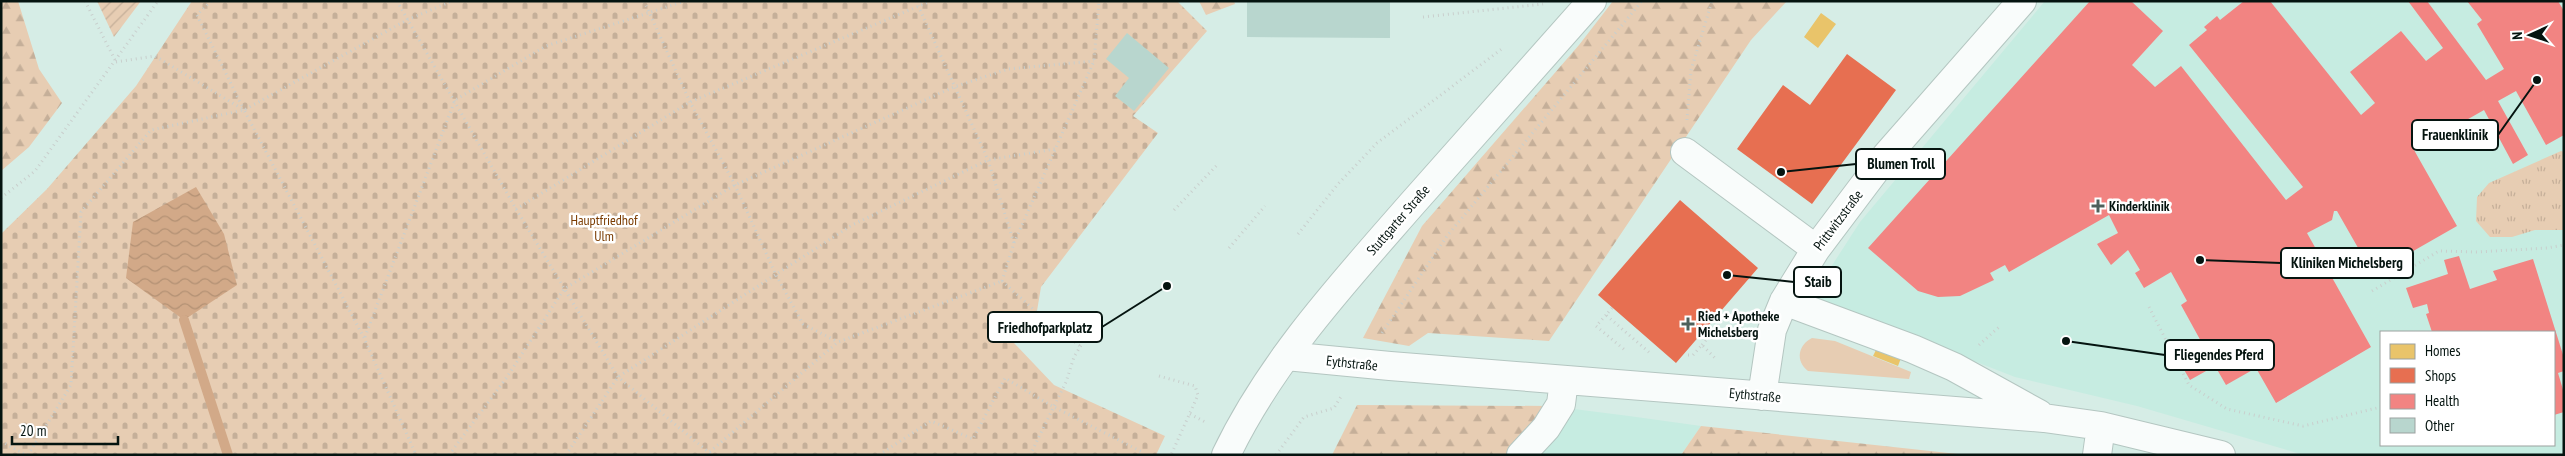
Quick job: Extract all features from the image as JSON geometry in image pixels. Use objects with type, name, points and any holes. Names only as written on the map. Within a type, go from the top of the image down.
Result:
[{"type":"street","name":"Stuttgarter Straße","points":[[1226,455],[1243,421],[1286,356],[1346,279],[1592,1]]},
{"type":"street","name":"Prittwitzstraße","points":[[1762,396],[1772,330],[1784,301],[1816,249],[1886,156],[2022,1]]},
{"type":"street","points":[[1684,152],[1816,249]]},
{"type":"street","points":[[1784,301],[1913,349],[1954,367],[2044,418]]},
{"type":"street","name":"Eythstraße","points":[[1286,356],[1362,364],[2044,418],[2101,426],[2221,455]]},
{"type":"street","points":[[1521,455],[1546,428],[1561,404],[1564,380]]},
{"type":"street","points":[[2097,455],[2101,426]]},
{"type":"path","points":[[85,1],[116,62]]},
{"type":"path","points":[[1,198],[35,171],[116,62],[158,1]]},
{"type":"path","points":[[211,1],[197,15],[244,110],[364,338],[416,455]]},
{"type":"path","points":[[397,1],[516,209],[618,377],[707,454],[712,455]]},
{"type":"path","points":[[1,441],[27,455],[71,385],[81,212],[151,130],[244,110],[407,20],[452,1]]},
{"type":"path","points":[[644,1],[690,102],[734,185],[776,275],[803,324],[838,342]]},
{"type":"path","points":[[364,338],[455,100],[546,46],[650,14],[685,1]]},
{"type":"path","points":[[916,1],[988,160],[1014,244]]},
{"type":"path","points":[[516,209],[690,102],[931,1]]},
{"type":"path","points":[[1002,281],[1014,244],[1094,60],[1099,1]]},
{"type":"path","points":[[1276,455],[1290,433],[1304,417],[1334,408],[1447,236],[1642,1]]},
{"type":"path","points":[[1684,152],[1691,70],[1712,1]]},
{"type":"path","points":[[1536,11],[1544,3]]},
{"type":"path","points":[[1423,17],[1544,3]]},
{"type":"path","points":[[1298,234],[1338,184],[1377,143],[1438,95],[1504,48]]},
{"type":"path","points":[[116,62],[155,56],[244,110]]},
{"type":"path","points":[[449,455],[507,377],[564,290],[734,185],[954,87],[1008,69],[1094,60]]},
{"type":"path","points":[[566,455],[618,377],[852,225],[988,160],[1055,149]]},
{"type":"path","points":[[1174,210],[1218,164]]},
{"type":"path","points":[[1229,248],[1265,206]]},
{"type":"path","points":[[2372,290],[2439,251],[2476,252],[2547,248],[2564,245]]},
{"type":"path","points":[[707,454],[838,342],[1002,281]]},
{"type":"path","points":[[1002,281],[1042,317],[1080,346]]},
{"type":"path","points":[[2149,306],[2189,385],[2227,409],[2303,426],[2380,407]]},
{"type":"path","points":[[1612,308],[1596,326],[1639,362],[1638,386]]},
{"type":"path","points":[[1606,315],[1652,354],[1659,354]]},
{"type":"path","points":[[1683,355],[1693,355],[1702,345],[1721,322],[1716,318]]},
{"type":"path","points":[[1030,455],[1052,406],[1066,382],[1074,357],[1092,327]]},
{"type":"path","points":[[1702,345],[1713,353]]},
{"type":"path","points":[[1159,376],[1195,386],[1198,395],[1171,455]]},
{"type":"path","points":[[879,455],[931,422],[973,439],[1005,378],[1052,406],[1144,453]]},
{"type":"shaded area","points":[[2045,1],[2564,1],[2564,455],[2304,455],[2137,406],[2015,377],[1811,298],[1860,222]]},
{"type":"shaded area","points":[[1550,406],[1701,426],[1681,455],[1512,455]]},
{"type":"green space","points":[[1,1],[18,1],[39,69],[62,103],[29,147],[1,171]]},
{"type":"green space","points":[[97,1],[141,1],[114,37]]},
{"type":"green space","name":"Hauptfriedhof Ulm","points":[[192,1],[1177,1],[1207,31],[1133,116],[1158,133],[1041,287],[1036,317],[1014,343],[1054,385],[1165,436],[1156,455],[1,455],[1,234],[47,189],[136,86]]},
{"type":"green space","points":[[1199,1],[1234,1],[1235,4],[1206,15]]},
{"type":"green space","points":[[1613,1],[1787,1],[1751,40],[1549,341],[1428,333],[1409,346],[1363,338],[1422,226],[1579,45]]},
{"type":"green space","points":[[2561,151],[2564,152],[2564,230],[2535,230],[2512,237],[2490,237],[2476,221],[2477,197],[2489,183]]},
{"type":"green space","points":[[1812,338],[1835,341],[1911,372],[1909,379],[1808,371],[1801,363],[1800,353],[1807,341]]},
{"type":"green space","points":[[1357,405],[1550,406],[1512,455],[1332,455]]},
{"type":"green space","points":[[1701,426],[1967,455],[1681,455]]},
{"type":"water","points":[[196,187],[224,234],[237,285],[184,320],[126,278],[133,222]]},
{"type":"building: Homes","points":[[1821,13],[1836,24],[1818,48],[1804,37]]},
{"type":"building: Homes","points":[[1877,348],[1901,358],[1898,366],[1873,356]]},
{"type":"building: Shops","points":[[1847,54],[1896,90],[1812,204],[1737,149],[1783,85],[1810,105]]},
{"type":"building: Shops","points":[[1680,200],[1758,268],[1676,363],[1598,295]]},
{"type":"building: Health","name":"Kinderklinik","points":[[2090,1],[2131,1],[2163,31],[2132,65],[2155,87],[2181,66],[2286,200],[2303,187],[2189,45],[2207,30],[2204,27],[2217,16],[2220,20],[2244,1],[2270,1],[2361,115],[2375,103],[2350,72],[2401,31],[2426,61],[2443,48],[2408,1],[2427,1],[2486,80],[2504,69],[2477,24],[2482,20],[2467,1],[2558,1],[2564,11],[2564,135],[2546,145],[2516,91],[2498,101],[2528,155],[2513,164],[2484,110],[2414,150],[2457,226],[2373,274],[2337,211],[2334,211],[2332,220],[2307,233],[2371,347],[2276,403],[2256,368],[2226,385],[2215,366],[2190,380],[2183,368],[2208,354],[2181,305],[2187,301],[2171,272],[2144,288],[2135,273],[2140,270],[2128,250],[2111,265],[2097,244],[2118,233],[2109,215],[2009,272],[2005,265],[1990,273],[1994,280],[1960,296],[1938,297],[1918,291],[1868,248]]},
{"type":"building: Health","points":[[2459,256],[2470,289],[2497,280],[2493,271],[2533,259],[2564,358],[2564,371],[2558,373],[2564,393],[2564,412],[2555,415],[2555,331],[2432,331],[2426,314],[2429,313],[2427,304],[2413,308],[2406,288],[2448,274],[2444,260]]},
{"type":"building: Other","points":[[1247,1],[1390,1],[1390,38],[1247,37]]},
{"type":"building: Other","points":[[1127,33],[1169,68],[1134,111],[1115,96],[1129,78],[1106,59]]},
{"type":"waterway","points":[[184,320],[228,455]]},
{"type":"place","name":"Frauenklinik","points":[[2537,80]]},
{"type":"place","name":"Blumen Troll","points":[[1781,172]]},
{"type":"place","name":"Kinderklinik","points":[[2098,206]]},
{"type":"place","name":"Kliniken Michelsberg","points":[[2200,260]]},
{"type":"place","name":"Staib","points":[[1727,275]]},
{"type":"place","name":"Friedhofparkplatz","points":[[1167,286]]},
{"type":"place","name":"Ried + Apotheke Michelsberg","points":[[1688,324]]},
{"type":"place","name":"Fliegendes Pferd","points":[[2066,341]]}]
